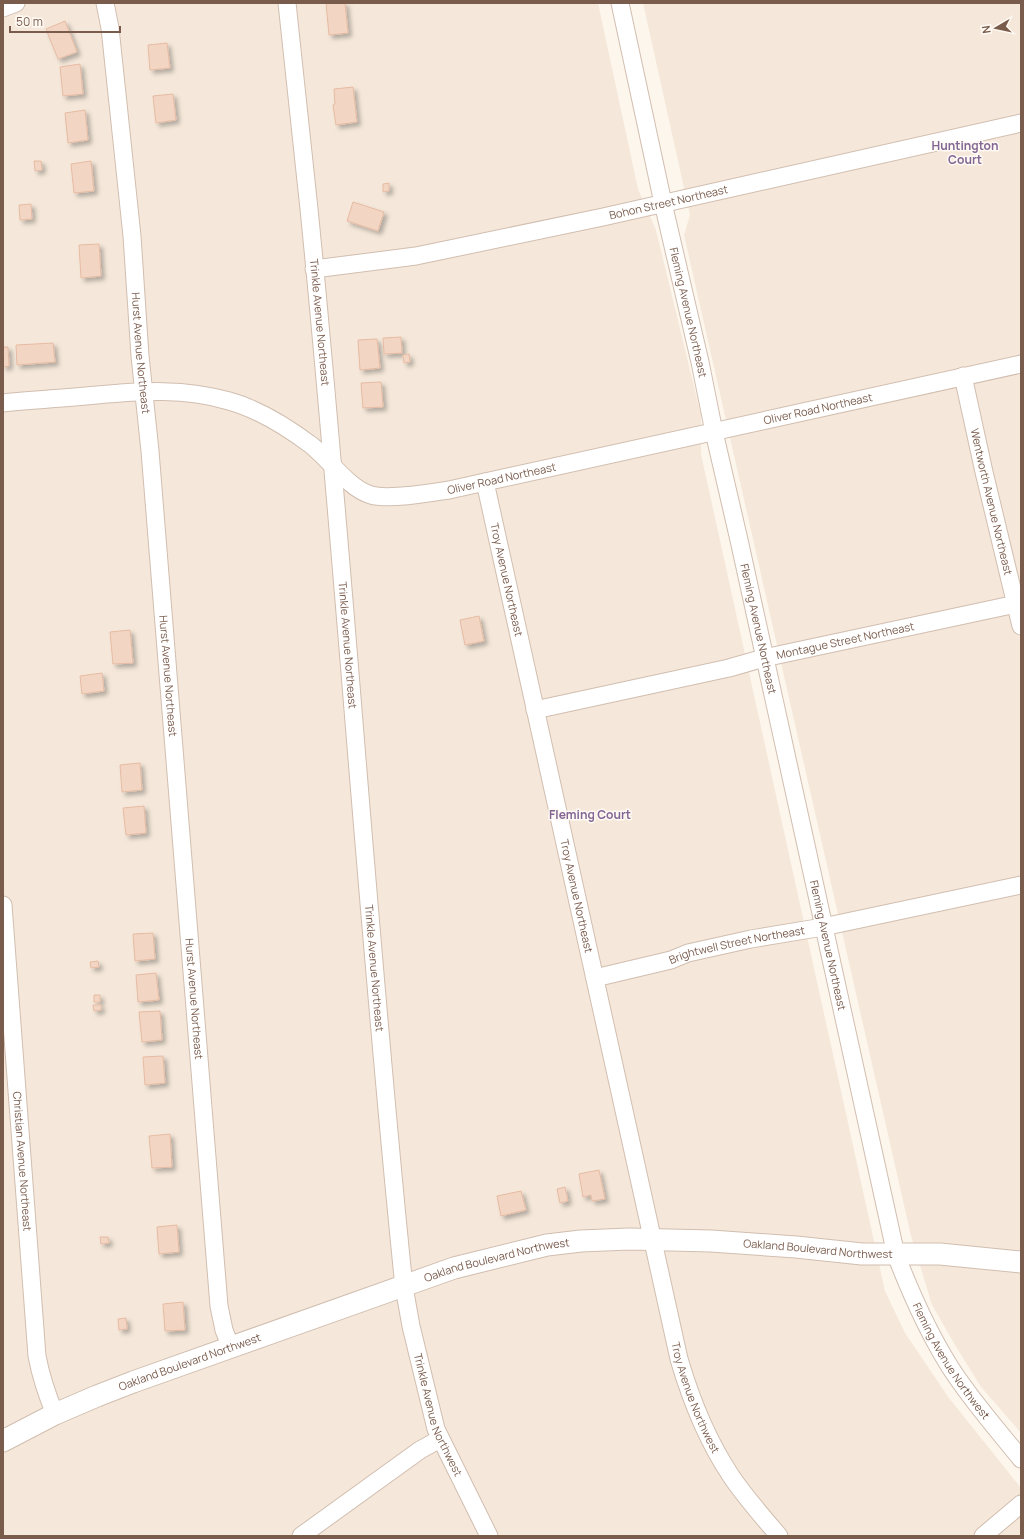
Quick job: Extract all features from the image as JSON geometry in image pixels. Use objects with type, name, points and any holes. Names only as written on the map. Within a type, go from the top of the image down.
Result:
[{"type":"street","points":[[3,8],[16,3]]},
{"type":"street","name":"Hurst Avenue Northeast","points":[[105,3],[110,28],[132,236],[219,1306],[224,1330],[231,1348]]},
{"type":"street","name":"Trinkle Avenue Northeast","points":[[287,3],[332,464],[380,1047],[404,1287]]},
{"type":"street","name":"Fleming Avenue Northeast","points":[[620,3],[896,1255]]},
{"type":"street","name":"Bohon Street Northeast","points":[[314,269],[416,256],[603,217],[1021,123]]},
{"type":"street","name":"Oliver Road Northeast","points":[[3,403],[144,391],[170,391],[200,394],[246,406],[279,424],[304,441],[332,464],[354,487],[372,495],[420,494],[449,490],[1021,364]]},
{"type":"street","name":"Wentworth Avenue Northeast","points":[[963,376],[984,472],[1021,626]]},
{"type":"street","name":"Troy Avenue Northeast","points":[[485,482],[653,1240]]},
{"type":"street","name":"Montague Street Northeast","points":[[535,710],[729,668],[764,658],[1016,604]]},
{"type":"street","name":"Brightwell Street Northeast","points":[[594,978],[671,960],[696,951],[751,939],[824,927],[1021,885]]},
{"type":"street","name":"Christian Avenue Northeast","points":[[3,905],[37,1356],[40,1374],[55,1414]]},
{"type":"street","name":"Oakland Boulevard Northwest","points":[[3,1441],[55,1414],[97,1396],[454,1268],[547,1245],[581,1241],[653,1240],[726,1242],[862,1254],[940,1254],[1021,1262]]},
{"type":"street","name":"Troy Avenue Northwest","points":[[653,1240],[679,1359],[686,1385],[698,1416],[732,1477],[779,1536]]},
{"type":"street","name":"Fleming Avenue Northwest","points":[[896,1255],[910,1292],[930,1332],[951,1368],[975,1402],[1021,1459]]},
{"type":"street","name":"Trinkle Avenue Northwest","points":[[404,1287],[411,1326],[436,1429],[489,1536]]},
{"type":"street","points":[[301,1536],[420,1450],[440,1439]]},
{"type":"street","points":[[983,1536],[1021,1504]]},
{"type":"shaded area","points":[[3,3],[598,3],[638,189],[656,230],[701,415],[701,454],[885,1291],[905,1333],[949,1398],[1021,1488],[1021,1536],[3,1536]]},
{"type":"shaded area","points":[[643,3],[1021,3],[1021,1433],[981,1387],[932,1305],[911,1236],[684,235],[690,215]]},
{"type":"building","points":[[326,3],[345,3],[348,33],[329,35]]},
{"type":"building","points":[[65,21],[77,52],[58,59],[46,29]]},
{"type":"building","points":[[167,43],[170,68],[150,70],[148,45]]},
{"type":"building","points":[[80,64],[83,94],[63,96],[60,67]]},
{"type":"building","points":[[353,87],[357,122],[336,125],[333,105],[335,104],[334,89]]},
{"type":"building","points":[[173,94],[176,120],[156,123],[153,96]]},
{"type":"building","points":[[85,110],[88,140],[68,143],[65,113]]},
{"type":"building","points":[[34,161],[41,161],[42,170],[35,171]]},
{"type":"building","points":[[91,161],[94,191],[74,193],[71,164]]},
{"type":"building","points":[[389,183],[389,191],[383,192],[383,184]]},
{"type":"building","points":[[353,202],[384,212],[378,231],[347,221]]},
{"type":"building","points":[[31,204],[32,219],[20,220],[19,205]]},
{"type":"building","points":[[99,244],[101,276],[81,278],[79,245]]},
{"type":"building","points":[[401,337],[402,353],[384,354],[383,338]]},
{"type":"building","points":[[377,339],[380,368],[360,370],[358,340]]},
{"type":"building","points":[[53,343],[55,362],[17,365],[16,345]]},
{"type":"building","points":[[3,347],[8,347],[9,366],[3,367]]},
{"type":"building","points":[[409,354],[410,362],[404,363],[403,355]]},
{"type":"building","points":[[381,382],[383,407],[363,408],[361,383]]},
{"type":"building","points":[[479,616],[484,641],[465,645],[460,620]]},
{"type":"building","points":[[130,630],[133,663],[113,664],[110,632]]},
{"type":"building","points":[[102,673],[104,691],[82,694],[80,676]]},
{"type":"building","points":[[140,763],[142,790],[122,792],[120,765]]},
{"type":"building","points":[[144,806],[146,833],[126,835],[123,808]]},
{"type":"building","points":[[153,933],[155,959],[135,961],[133,934]]},
{"type":"building","points":[[98,961],[99,967],[91,968],[90,962]]},
{"type":"building","points":[[156,973],[159,1000],[138,1002],[136,975]]},
{"type":"building","points":[[94,995],[100,995],[100,1002],[94,1002]]},
{"type":"building","points":[[93,1005],[101,1005],[101,1010],[94,1011]]},
{"type":"building","points":[[160,1011],[162,1040],[142,1042],[139,1012]]},
{"type":"building","points":[[163,1056],[165,1083],[145,1085],[143,1057]]},
{"type":"building","points":[[170,1134],[172,1167],[152,1168],[149,1136]]},
{"type":"building","points":[[599,1170],[605,1199],[592,1201],[591,1195],[583,1197],[579,1174]]},
{"type":"building","points":[[565,1187],[568,1201],[560,1203],[557,1189]]},
{"type":"building","points":[[521,1191],[526,1210],[501,1216],[497,1196]]},
{"type":"building","points":[[177,1225],[179,1252],[159,1254],[157,1227]]},
{"type":"building","points":[[100,1237],[108,1237],[109,1243],[101,1244]]},
{"type":"building","points":[[183,1302],[185,1330],[165,1331],[163,1304]]},
{"type":"building","points":[[126,1318],[127,1329],[119,1330],[118,1319]]},
{"type":"district","name":"Huntington Court","points":[[965,153]]},
{"type":"district","name":"Fleming Court","points":[[590,815]]}]
